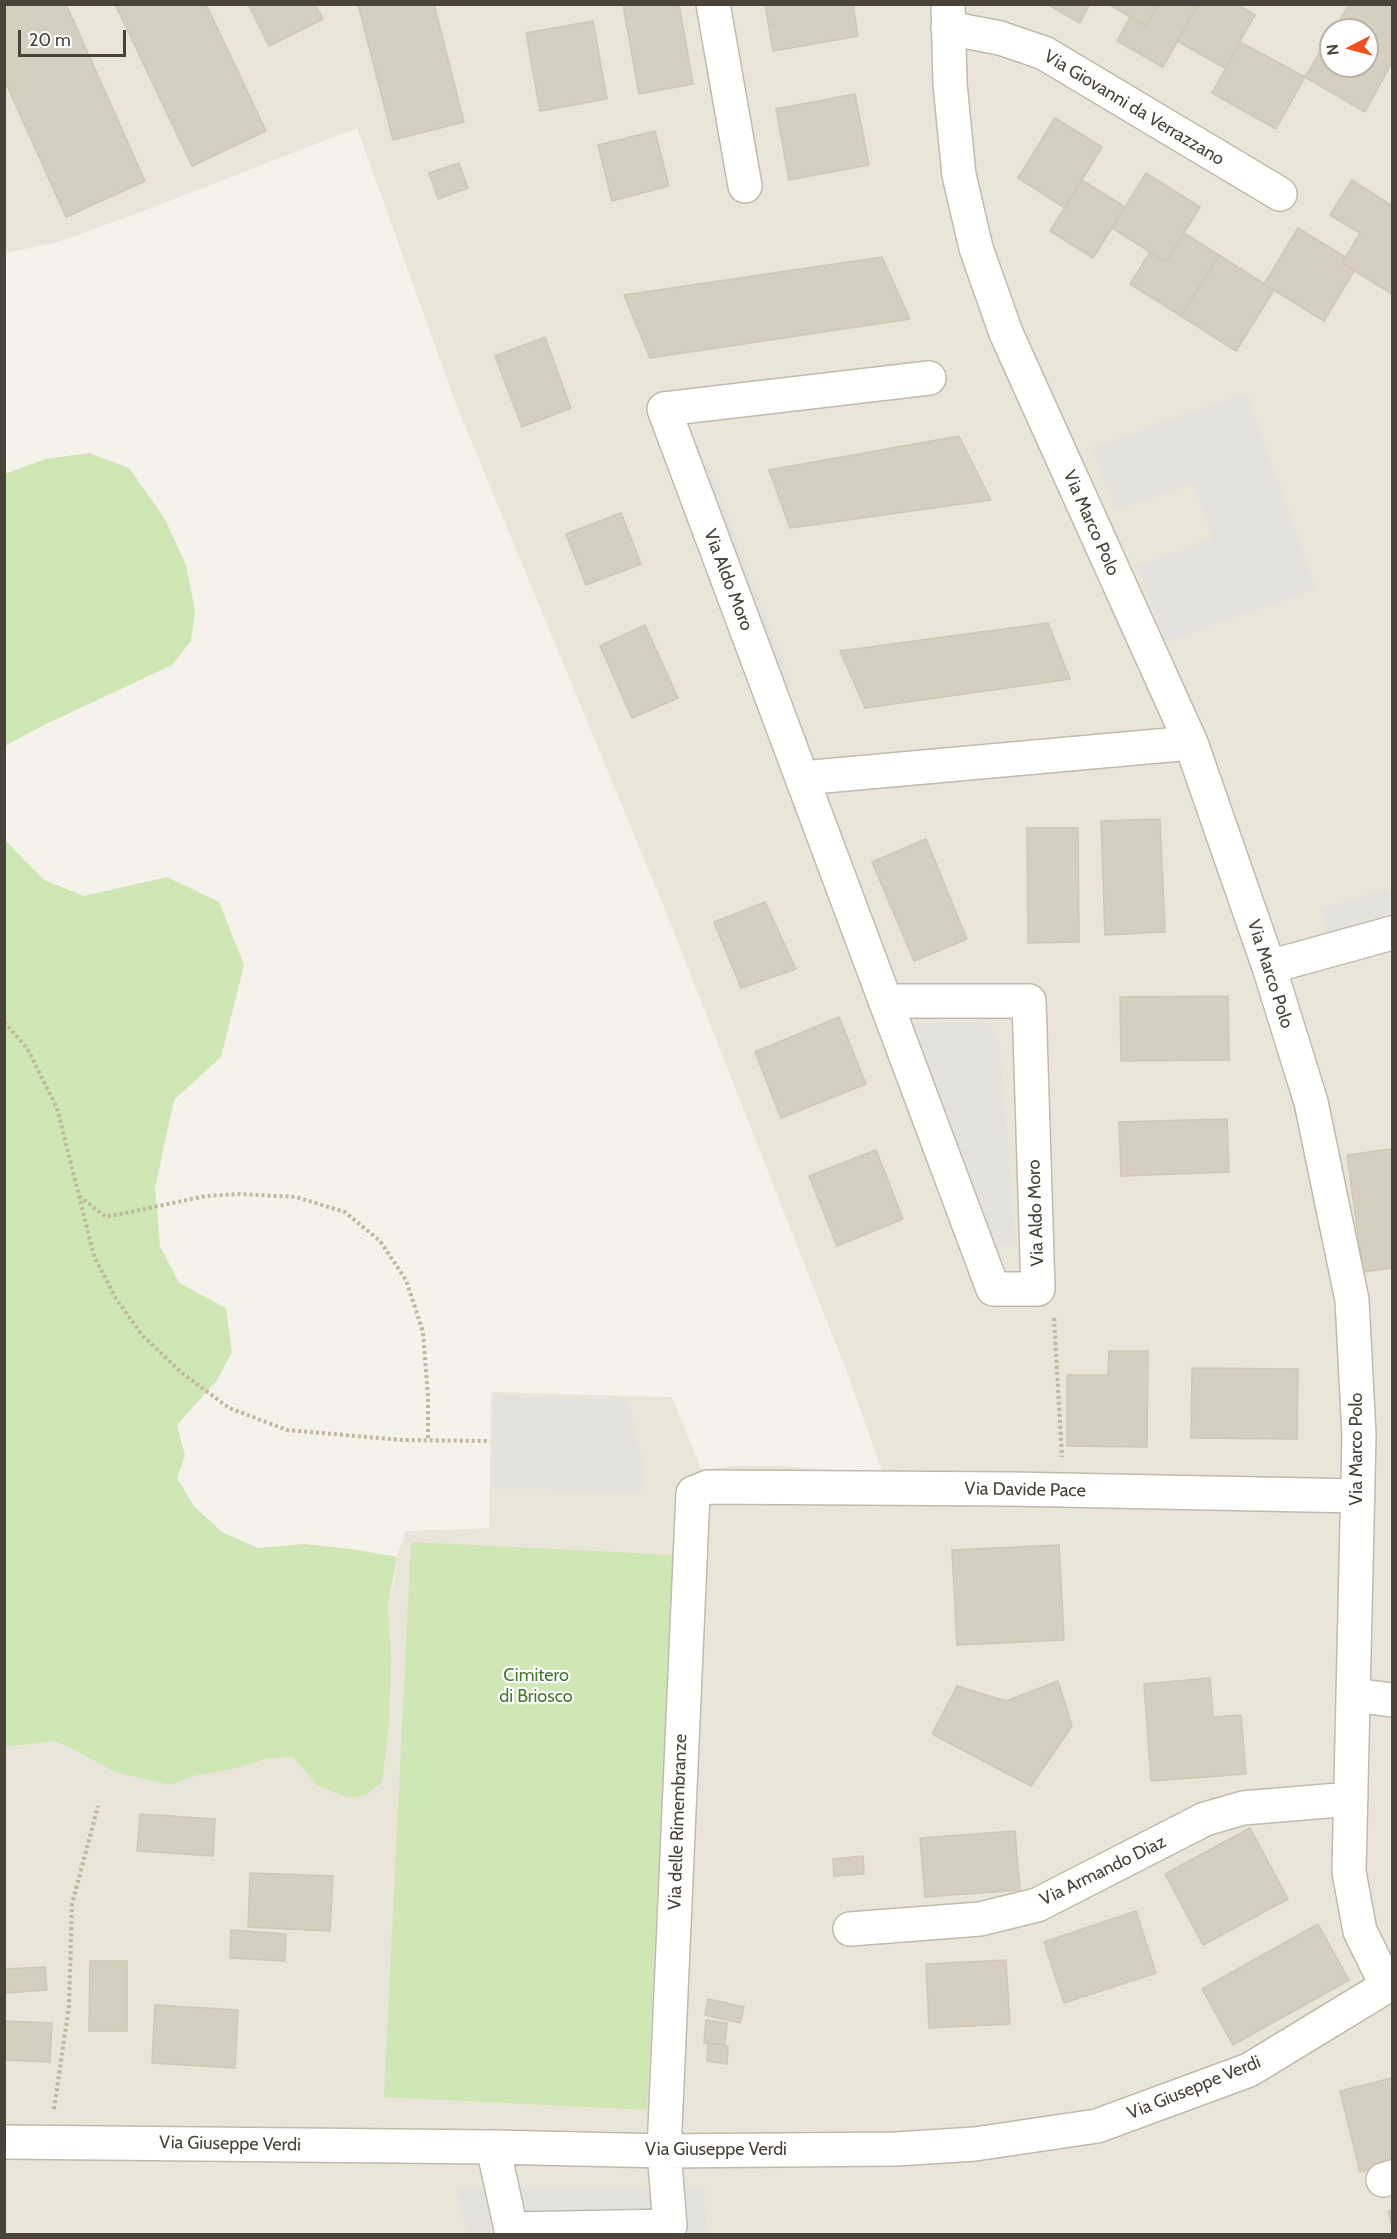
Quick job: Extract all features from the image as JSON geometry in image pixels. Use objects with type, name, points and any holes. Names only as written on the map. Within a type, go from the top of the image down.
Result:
[{"type":"street","points":[[713,4],[745,186]]},
{"type":"street","name":"Via Giovanni da Verrazzano","points":[[948,16],[1000,38],[1044,53],[1280,194]]},
{"type":"street","name":"Via Marco Polo","points":[[948,16],[950,84],[958,175],[976,249],[1006,333],[1191,743],[1269,967],[1311,1102],[1352,1300],[1359,1435],[1349,1872],[1360,1932],[1390,1984]]},
{"type":"street","name":"Via Aldo Moro","points":[[885,1002],[1029,1001],[1038,1289],[993,1289],[885,1002],[802,778],[663,409],[929,378]]},
{"type":"street","points":[[802,778],[1191,743]]},
{"type":"street","points":[[1269,967],[1392,933]]},
{"type":"street","name":"Via Davide Pace","points":[[693,1493],[708,1487],[1358,1496]]},
{"type":"street","name":"Via delle Rimembranze","points":[[494,2147],[511,2229],[670,2226],[664,2151],[693,1493]]},
{"type":"street","points":[[1354,1695],[1392,1700]]},
{"type":"street","name":"Via Armando Diaz","points":[[850,1929],[980,1919],[1037,1905],[1205,1819],[1243,1808],[1351,1799]]},
{"type":"street","name":"Via Giuseppe Verdi","points":[[4,2142],[664,2151],[908,2148],[975,2144],[1097,2126],[1249,2070],[1390,1984]]},
{"type":"path","points":[[4,1022],[27,1048],[57,1108],[94,1256],[115,1297],[141,1334],[182,1373],[229,1408],[287,1430],[428,1440],[490,1441]]},
{"type":"path","points":[[79,1195],[106,1217],[206,1196],[240,1194],[296,1197],[345,1212],[380,1241],[406,1280],[423,1332],[428,1397],[428,1440]]},
{"type":"path","points":[[1038,1289],[1055,1320],[1063,1491]]},
{"type":"path","points":[[49,2143],[69,2006],[72,1904],[98,1806]]},
{"type":"shaded area","points":[[5,5],[1392,5],[1392,2234],[5,2234],[5,1747],[56,1741],[84,1757],[171,1785],[190,1777],[237,1768],[266,1759],[293,1757],[317,1785],[391,1655],[388,1606],[398,1550],[404,1540],[405,1531],[489,1528],[491,1392],[672,1397],[702,1471],[729,1466],[782,1466],[882,1471],[850,1380],[666,912],[456,404],[357,128],[58,242],[5,253]]},
{"type":"shaded area","points":[[1246,393],[1316,588],[1165,642],[1137,566],[1213,539],[1193,483],[1115,511],[1092,448]]},
{"type":"shaded area","points":[[708,464],[791,686],[776,699],[694,479]]},
{"type":"shaded area","points":[[1392,889],[1392,917],[1328,934],[1321,908]]},
{"type":"shaded area","points":[[985,1021],[999,1038],[1016,1245],[996,1246],[912,1024]]},
{"type":"shaded area","points":[[494,1395],[628,1400],[643,1464],[644,1492],[492,1488]]},
{"type":"shaded area","points":[[457,2189],[704,2189],[707,2234],[468,2234]]},
{"type":"green space","points":[[89,453],[129,468],[165,519],[186,565],[195,611],[191,641],[172,665],[46,724],[5,746],[5,474],[45,459]]},
{"type":"green space","points":[[4,835],[6,841],[44,880],[84,896],[167,877],[219,902],[244,965],[221,1057],[174,1100],[155,1188],[160,1246],[179,1283],[226,1308],[232,1352],[217,1380],[177,1425],[185,1456],[177,1478],[194,1506],[222,1532],[258,1548],[304,1544],[397,1557],[388,1606],[391,1655],[389,1726],[382,1782],[366,1795],[348,1798],[317,1785],[293,1757],[266,1759],[237,1768],[190,1777],[171,1785],[118,1773],[56,1741],[5,1747]]},
{"type":"green space","name":"Cimitero di Briosco","points":[[411,1542],[674,1555],[647,2110],[384,2097]]},
{"type":"building","points":[[4,4],[66,4],[145,181],[66,217],[4,79]]},
{"type":"building","points":[[115,4],[206,4],[266,131],[192,166]]},
{"type":"building","points":[[248,4],[315,4],[323,19],[269,46]]},
{"type":"building","points":[[358,4],[434,4],[464,122],[393,140]]},
{"type":"building","points":[[679,4],[693,84],[639,94],[623,5]]},
{"type":"building","points":[[765,4],[853,4],[858,36],[773,51]]},
{"type":"building","points":[[1047,4],[1090,4],[1080,23]]},
{"type":"building","points":[[1108,4],[1158,4],[1146,26]]},
{"type":"building","points":[[1158,4],[1189,4],[1196,8],[1163,67],[1117,41],[1130,17],[1146,26]]},
{"type":"building","points":[[1198,4],[1237,4],[1255,15],[1225,68],[1177,41]]},
{"type":"building","points":[[1349,4],[1392,4],[1392,62],[1365,112],[1305,77],[1319,54],[1319,78],[1379,78],[1379,18],[1341,18]]},
{"type":"building","points":[[593,21],[607,99],[540,111],[526,33]]},
{"type":"building","points":[[1240,42],[1305,77],[1276,129],[1212,93]]},
{"type":"building","points":[[855,94],[869,165],[789,180],[776,109]]},
{"type":"building","points":[[1055,118],[1102,147],[1065,208],[1018,178]]},
{"type":"building","points":[[655,131],[669,186],[612,201],[598,145]]},
{"type":"building","points":[[459,163],[468,188],[438,199],[429,173]]},
{"type":"building","points":[[1146,173],[1200,207],[1166,262],[1112,228]]},
{"type":"building","points":[[1082,180],[1125,207],[1093,258],[1050,231]]},
{"type":"building","points":[[1352,180],[1392,206],[1392,294],[1342,263],[1360,233],[1330,215]]},
{"type":"building","points":[[1298,228],[1345,257],[1342,263],[1354,271],[1324,321],[1264,284]]},
{"type":"building","points":[[1184,233],[1219,255],[1181,316],[1130,284],[1150,252],[1166,262]]},
{"type":"building","points":[[1219,255],[1274,290],[1236,351],[1181,316]]},
{"type":"building","points":[[882,257],[910,319],[650,358],[624,295]]},
{"type":"building","points":[[545,337],[571,408],[522,427],[495,356]]},
{"type":"building","points":[[959,436],[991,500],[790,528],[769,470]]},
{"type":"building","points":[[621,513],[641,564],[586,585],[566,534]]},
{"type":"building","points":[[1048,623],[1070,679],[865,708],[840,651]]},
{"type":"building","points":[[645,625],[678,698],[632,718],[600,646]]},
{"type":"building","points":[[1160,819],[1165,932],[1105,935],[1101,821]]},
{"type":"building","points":[[1027,828],[1078,828],[1079,942],[1028,943]]},
{"type":"building","points":[[926,839],[967,939],[914,961],[872,862]]},
{"type":"building","points":[[765,902],[796,969],[741,988],[714,922]]},
{"type":"building","points":[[1228,996],[1229,1060],[1121,1061],[1120,997]]},
{"type":"building","points":[[839,1017],[866,1084],[781,1118],[755,1052]]},
{"type":"building","points":[[1227,1119],[1229,1172],[1121,1176],[1119,1122]]},
{"type":"building","points":[[1392,1149],[1392,1268],[1363,1272],[1347,1155]]},
{"type":"building","points":[[876,1150],[903,1219],[837,1246],[809,1176]]},
{"type":"building","points":[[1109,1351],[1148,1351],[1147,1447],[1067,1446],[1067,1375],[1108,1375]]},
{"type":"building","points":[[1192,1368],[1298,1369],[1297,1439],[1191,1438]]},
{"type":"building","points":[[1059,1545],[1064,1640],[957,1645],[952,1550]]},
{"type":"building","points":[[1210,1678],[1213,1717],[1241,1715],[1246,1774],[1151,1781],[1144,1684]]},
{"type":"building","points":[[1058,1681],[1072,1726],[1031,1786],[932,1734],[957,1686],[1006,1701]]},
{"type":"building","points":[[140,1814],[215,1819],[213,1856],[137,1851]]},
{"type":"building","points":[[1250,1828],[1288,1899],[1203,1945],[1165,1874]]},
{"type":"building","points":[[1015,1831],[1020,1890],[925,1897],[920,1838]]},
{"type":"building","points":[[863,1856],[864,1874],[834,1876],[833,1859]]},
{"type":"building","points":[[250,1873],[333,1876],[330,1931],[248,1927]]},
{"type":"building","points":[[1136,1911],[1156,1973],[1064,2003],[1044,1942]]},
{"type":"building","points":[[1318,1924],[1349,1980],[1233,2045],[1202,1989]]},
{"type":"building","points":[[231,1930],[286,1934],[285,1961],[230,1958]]},
{"type":"building","points":[[1006,1960],[1010,2024],[929,2028],[926,1964]]},
{"type":"building","points":[[90,1961],[127,1961],[127,2031],[89,2031]]},
{"type":"building","points":[[45,1967],[47,1990],[4,1993],[4,1969]]},
{"type":"building","points":[[708,1999],[744,2007],[740,2023],[705,2015]]},
{"type":"building","points":[[155,2005],[238,2010],[235,2068],[152,2063]]},
{"type":"building","points":[[706,2020],[727,2023],[725,2045],[704,2043]]},
{"type":"building","points":[[4,2021],[52,2023],[50,2062],[4,2060]]},
{"type":"building","points":[[708,2043],[728,2046],[727,2064],[707,2061]]},
{"type":"building","points":[[1392,2078],[1392,2164],[1360,2172],[1340,2091]]},
{"type":"building","points":[[1392,2210],[1392,2227],[1388,2211]]}]
